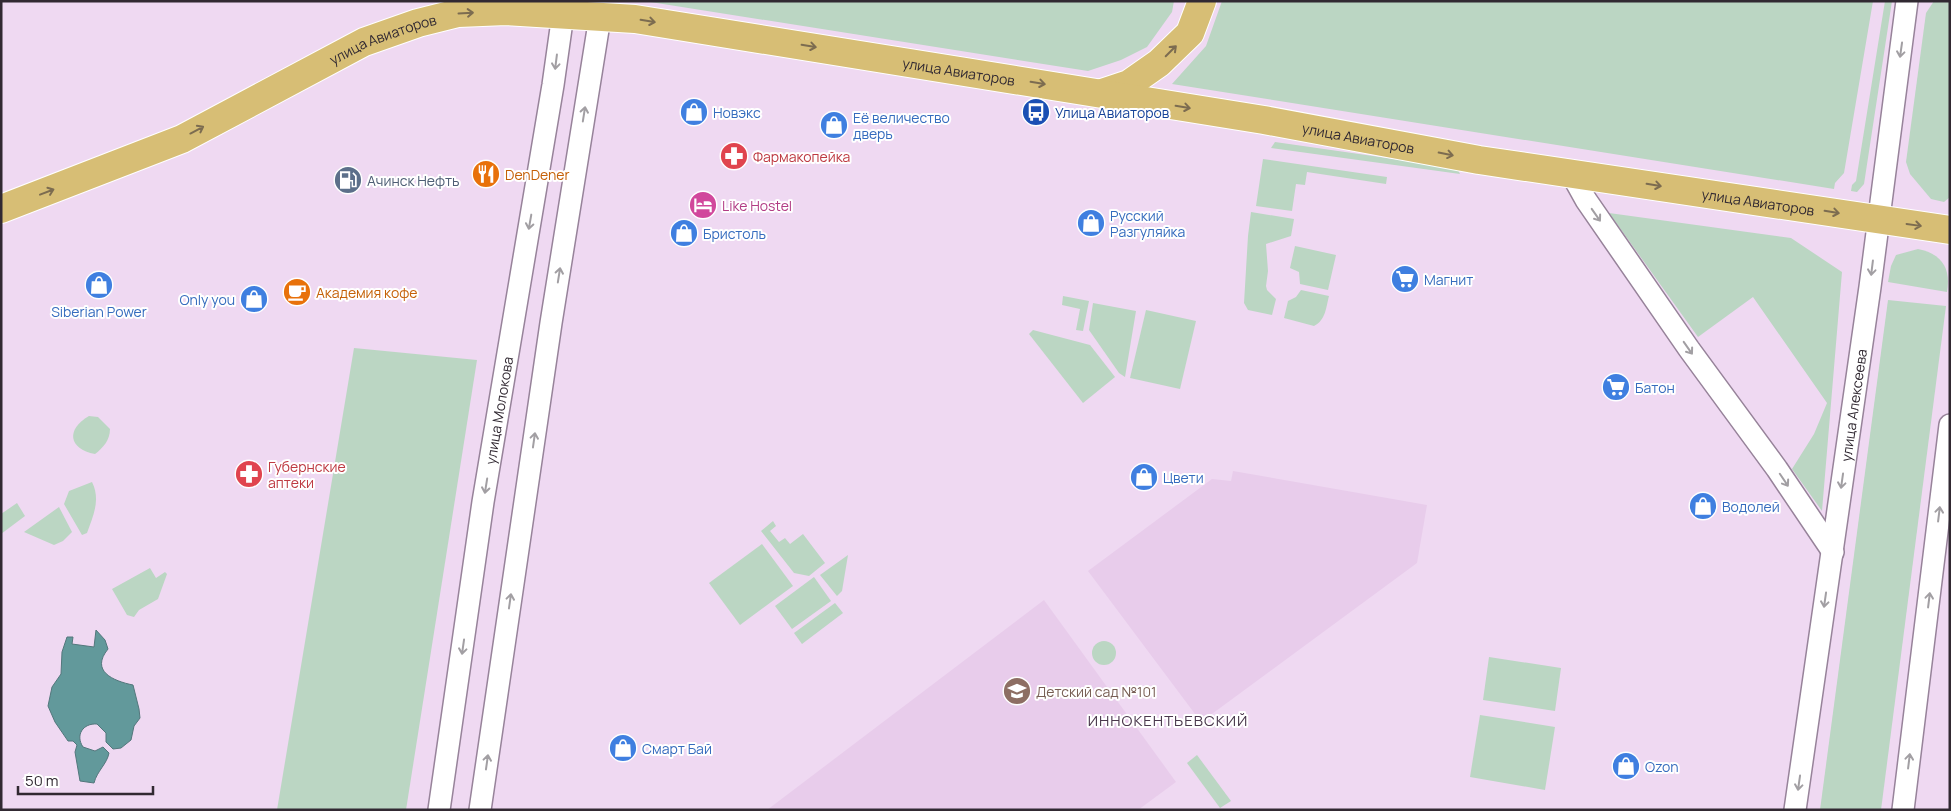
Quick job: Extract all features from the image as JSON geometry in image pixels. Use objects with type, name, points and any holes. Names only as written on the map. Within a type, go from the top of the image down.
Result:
[{"type":"main road","points":[[1100,93],[1129,84],[1159,63],[1190,32],[1202,1]]},
{"type":"main road","name":"улица Авиаторов","points":[[1,210],[182,139],[364,42],[418,23],[458,13],[506,11],[634,19],[1264,120],[1479,160],[1950,230]]},
{"type":"street","name":"улица Алексеева","points":[[1795,810],[1833,552],[1908,1]]},
{"type":"street","name":"улица Молокова","points":[[439,810],[483,502],[553,85],[563,14]]},
{"type":"street","points":[[480,810],[550,332],[600,17]]},
{"type":"street","points":[[1571,173],[1586,200],[1689,349],[1777,469],[1833,552]]},
{"type":"street","points":[[1903,810],[1942,557],[1950,425]]},
{"type":"shaded area","points":[[644,1],[1174,1],[1172,12],[1147,47],[1121,60],[1088,71]]},
{"type":"shaded area","points":[[1222,1],[1873,1],[1844,173],[1835,183],[1834,189],[1172,84],[1206,46]]},
{"type":"shaded area","points":[[1885,1],[1892,1],[1864,184],[1857,192],[1851,191],[1852,185],[1856,181]]},
{"type":"shaded area","points":[[1934,1],[1950,1],[1950,197],[1944,202],[1931,199],[1910,174],[1906,162],[1926,13]]},
{"type":"shaded area","points":[[1275,142],[1457,168],[1460,174],[1271,148]]},
{"type":"shaded area","points":[[1263,159],[1387,177],[1386,184],[1307,172],[1305,185],[1296,184],[1292,211],[1256,206]]},
{"type":"shaded area","points":[[1251,212],[1294,219],[1291,236],[1266,244],[1268,271],[1266,286],[1267,290],[1276,299],[1272,315],[1248,310],[1244,303]]},
{"type":"shaded area","points":[[1609,213],[1791,238],[1842,272],[1822,511],[1792,469],[1814,434],[1827,403],[1753,297],[1698,337]]},
{"type":"shaded area","points":[[1295,246],[1336,255],[1328,290],[1300,284],[1299,272],[1290,268]]},
{"type":"shaded area","points":[[1918,249],[1933,254],[1943,263],[1948,276],[1947,292],[1888,282],[1891,266],[1896,255]]},
{"type":"shaded area","points":[[1301,290],[1329,296],[1323,317],[1314,326],[1284,318],[1288,301],[1296,297]]},
{"type":"shaded area","points":[[1063,296],[1089,301],[1083,331],[1076,330],[1080,309],[1062,305]]},
{"type":"shaded area","points":[[1888,300],[1946,306],[1881,810],[1820,810]]},
{"type":"shaded area","points":[[1093,303],[1136,311],[1125,377],[1119,373],[1089,330]]},
{"type":"shaded area","points":[[1146,310],[1196,321],[1180,389],[1130,378]]},
{"type":"shaded area","points":[[1033,330],[1090,345],[1115,377],[1083,403],[1029,334]]},
{"type":"shaded area","points":[[354,348],[477,360],[406,810],[277,810]]},
{"type":"shaded area","points":[[89,416],[98,417],[110,429],[106,443],[95,454],[79,448],[73,438],[76,427]]},
{"type":"shaded area","points":[[1233,471],[1427,505],[1417,563],[1201,722],[1088,571],[1212,479],[1231,481]]},
{"type":"shaded area","points":[[92,482],[96,495],[95,508],[87,533],[82,535],[64,504],[69,491]]},
{"type":"shaded area","points":[[17,503],[25,516],[1,534],[1,514]]},
{"type":"shaded area","points":[[59,507],[72,532],[63,541],[54,545],[24,532]]},
{"type":"shaded area","points":[[773,521],[776,526],[770,531],[779,542],[785,538],[790,544],[803,534],[825,563],[809,576],[794,573],[761,531]]},
{"type":"shaded area","points":[[762,544],[793,586],[740,625],[709,583]]},
{"type":"shaded area","points":[[848,555],[842,591],[837,596],[820,575]]},
{"type":"shaded area","points":[[150,568],[156,578],[165,572],[167,574],[158,599],[139,610],[134,617],[127,615],[112,589]]},
{"type":"shaded area","points":[[814,577],[831,601],[792,629],[775,606]]},
{"type":"shaded area","name":"Детский сад №101","points":[[1044,600],[1176,782],[1138,810],[767,810]]},
{"type":"shaded area","points":[[835,603],[843,613],[802,644],[794,633]]},
{"type":"shaded area","points":[[96,630],[105,640],[108,649],[103,657],[103,669],[112,678],[133,685],[140,718],[134,726],[131,740],[121,748],[113,749],[106,742],[106,733],[97,724],[88,725],[84,728],[80,734],[83,747],[95,751],[103,747],[109,753],[94,783],[80,781],[75,752],[77,745],[73,741],[68,741],[55,722],[48,706],[52,687],[61,674],[62,652],[67,637],[73,637],[72,644],[94,647]]},
{"type":"shaded area","points":[[1104,641],[1109,642],[1115,648],[1115,658],[1109,664],[1104,665],[1099,664],[1093,658],[1092,653],[1093,648],[1099,642]]},
{"type":"shaded area","points":[[1489,657],[1561,668],[1555,711],[1483,700]]},
{"type":"shaded area","points":[[1480,715],[1555,727],[1545,790],[1470,777]]},
{"type":"shaded area","points":[[1197,755],[1231,801],[1220,808],[1187,763]]},
{"type":"place","name":"Новэкс","points":[[694,112]]},
{"type":"place","name":"Улица Авиаторов","points":[[1036,112]]},
{"type":"place","name":"Её величество дверь","points":[[834,125]]},
{"type":"place","name":"Фармакопейка","points":[[734,156]]},
{"type":"place","name":"DenDener","points":[[486,174]]},
{"type":"place","name":"Ачинск Нефть","points":[[348,180]]},
{"type":"place","name":"Like Hostel","points":[[703,205]]},
{"type":"place","name":"Русский Разгуляйка","points":[[1091,223]]},
{"type":"place","name":"Бристоль","points":[[684,233]]},
{"type":"place","name":"Магнит","points":[[1405,279]]},
{"type":"place","name":"Siberian Power","points":[[99,285]]},
{"type":"place","name":"Академия кофе","points":[[297,292]]},
{"type":"place","name":"Only you","points":[[254,299]]},
{"type":"place","name":"Батон","points":[[1616,387]]},
{"type":"place","name":"Губернские аптеки","points":[[249,474]]},
{"type":"place","name":"Цвети","points":[[1144,477]]},
{"type":"place","name":"Водолей","points":[[1703,506]]},
{"type":"place","name":"Детский сад №101","points":[[1017,691]]},
{"type":"place","name":"Смарт Бай","points":[[623,748]]},
{"type":"place","name":"Ozon","points":[[1626,766]]},
{"type":"district","name":"ИННОКЕНТЬЕВСКИЙ","points":[[1168,720]]}]
